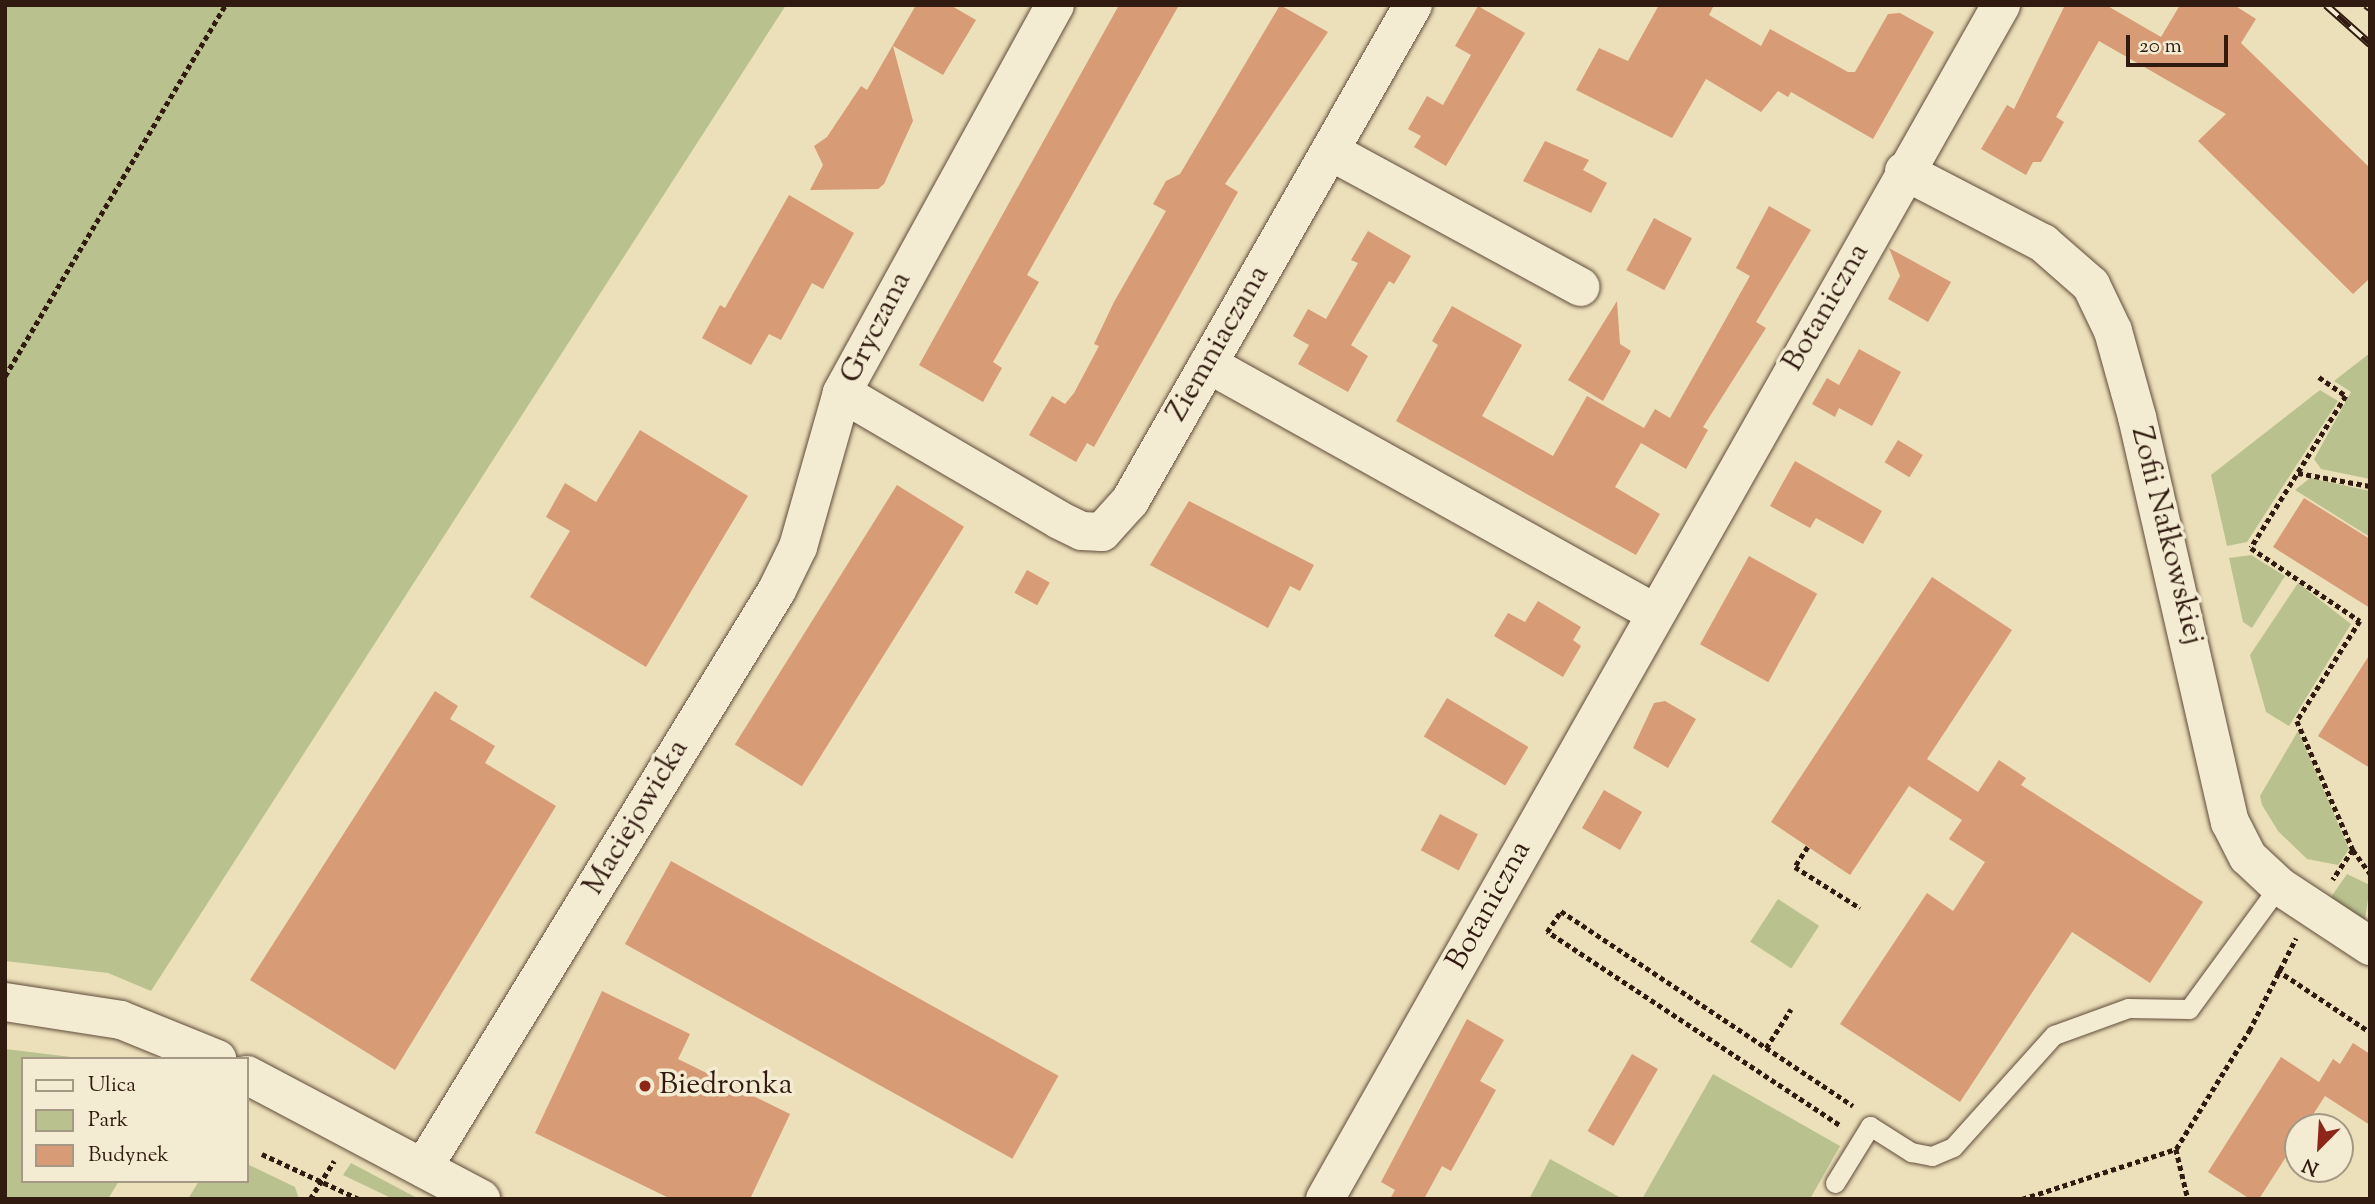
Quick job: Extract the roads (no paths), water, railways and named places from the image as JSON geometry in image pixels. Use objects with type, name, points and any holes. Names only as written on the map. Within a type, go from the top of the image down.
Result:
[{"type":"street","name":"Gryczana","points":[[1055,5],[842,393],[1059,520],[1082,531],[1102,532]]},
{"type":"street","name":"Ziemniaczana","points":[[1102,532],[1119,519],[1413,5]]},
{"type":"street","name":"Botaniczna","points":[[1325,1199],[1904,171],[2001,5]]},
{"type":"street","points":[[1330,151],[1581,287]]},
{"type":"street","name":"Zofii Nałkowskiej","points":[[1904,171],[2043,243],[2091,285],[2105,310],[2161,513],[2230,822],[2248,857],[2279,886],[2370,946]]},
{"type":"street","points":[[1208,364],[1655,613]]},
{"type":"street","name":"Maciejowicka","points":[[423,1168],[777,590],[799,547],[842,393]]},
{"type":"street","points":[[5,1002],[121,1020],[212,1057]]},
{"type":"street","points":[[248,1076],[481,1199]]},
{"type":"lane","points":[[1835,1183],[1865,1133],[1911,1152],[1932,1156],[1953,1147],[2054,1035],[2127,1008],[2189,1009],[2279,886]]},
{"type":"railway","points":[[2326,5],[2370,44]]},
{"type":"railway","points":[[2366,5],[2370,8]]},
{"type":"place","name":"Biedronka","points":[[645,1086]]}]
